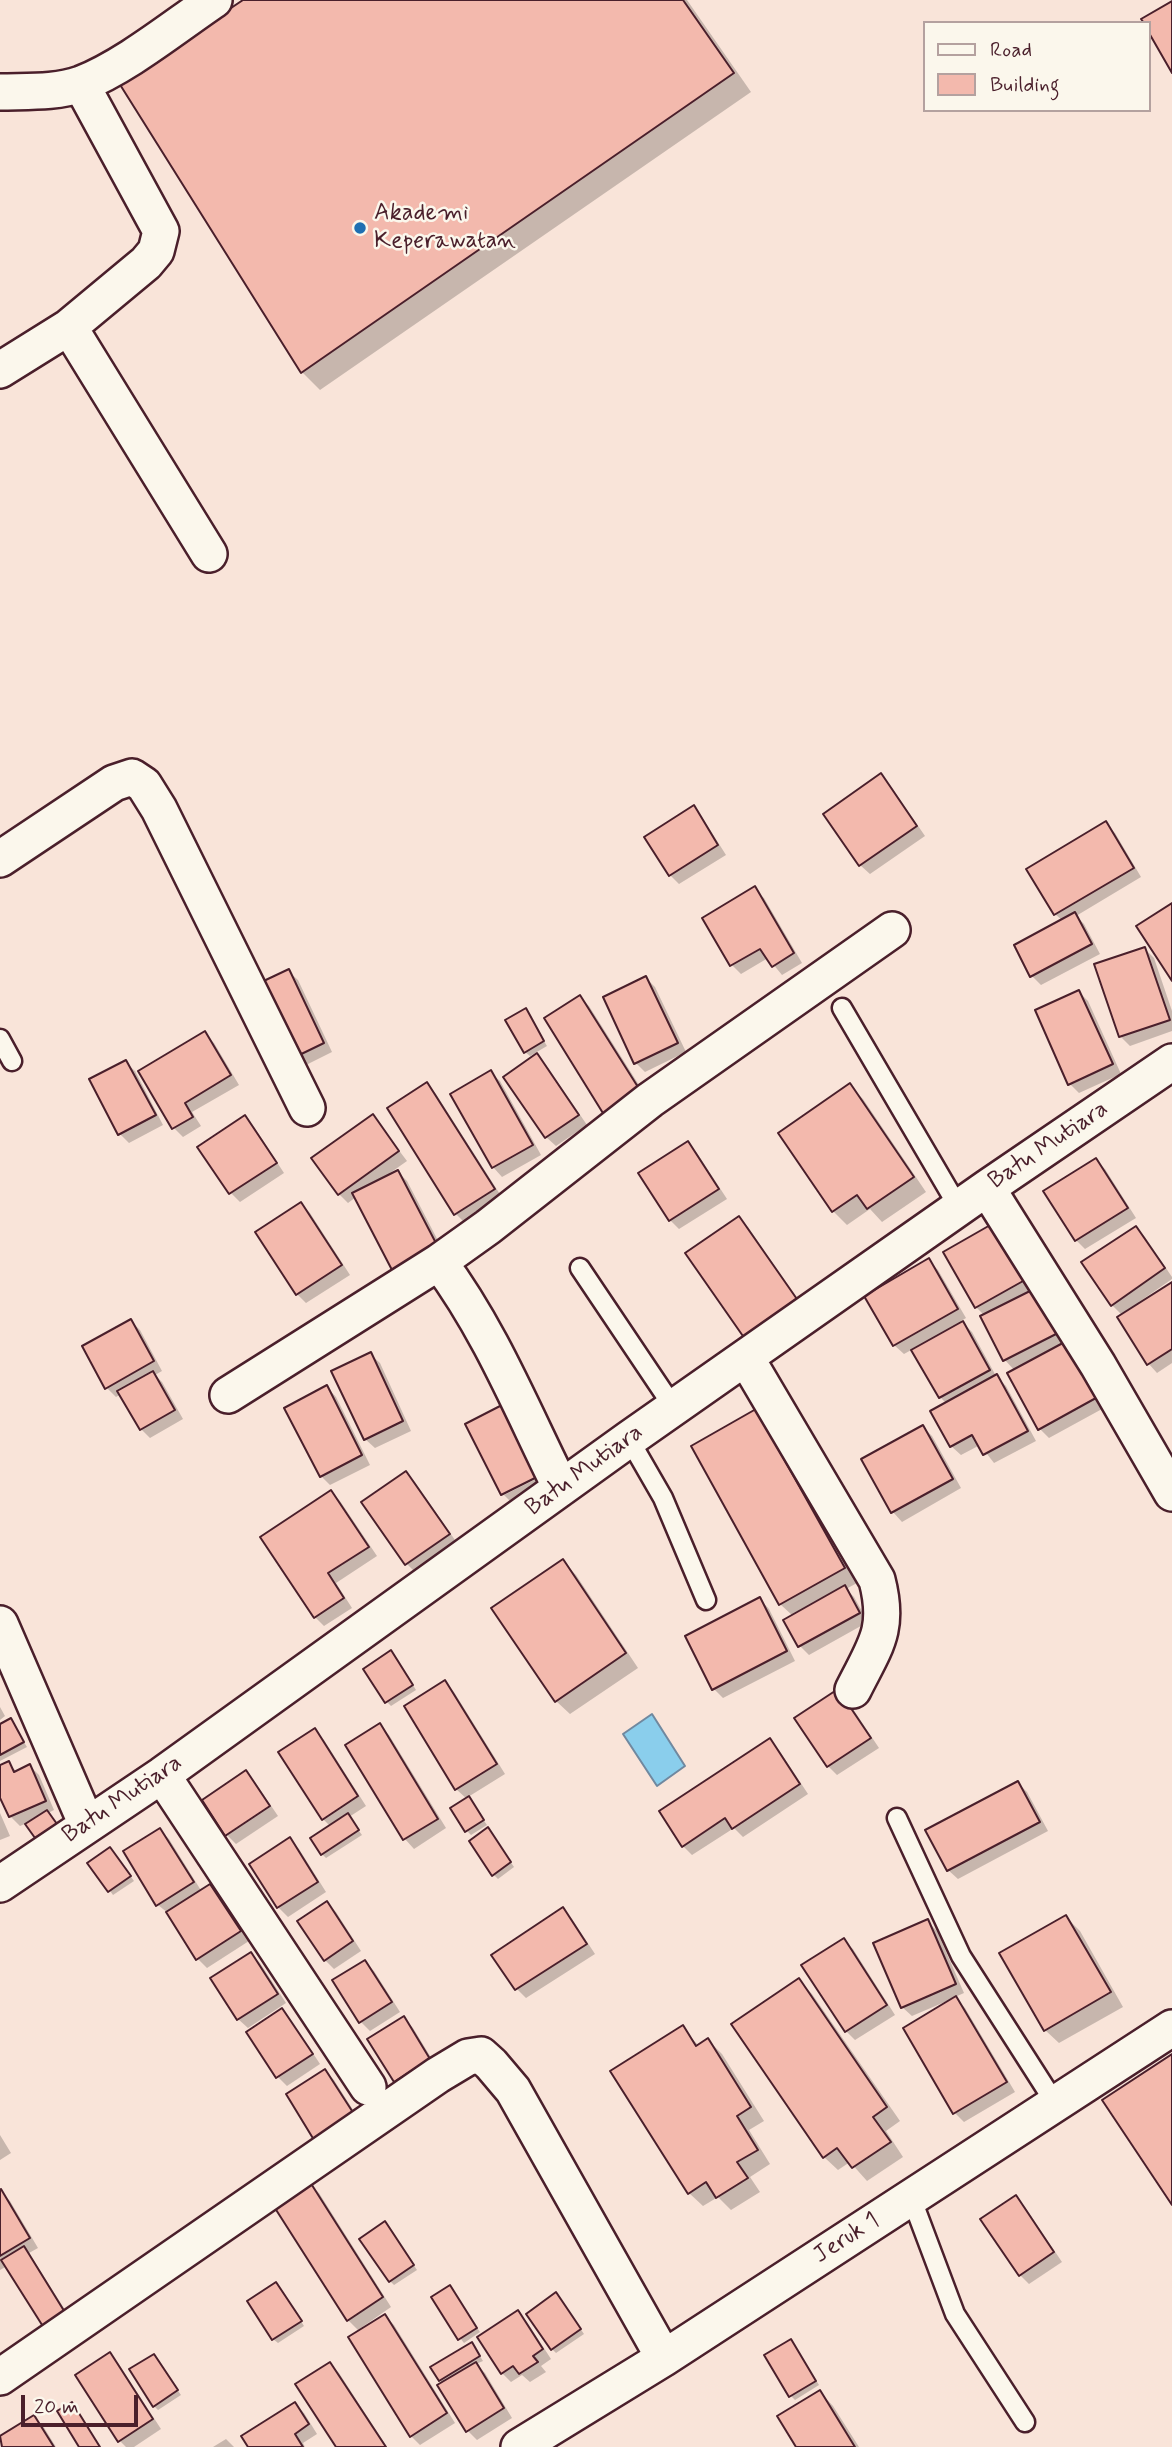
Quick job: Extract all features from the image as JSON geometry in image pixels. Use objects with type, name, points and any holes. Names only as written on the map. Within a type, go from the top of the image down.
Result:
[{"type":"street","points":[[0,92],[39,91],[81,84],[130,57],[214,0]]},
{"type":"street","points":[[0,370],[69,327],[146,263],[156,251],[161,231],[81,84]]},
{"type":"street","points":[[69,327],[209,554]]},
{"type":"street","points":[[0,859],[114,783],[132,778],[144,785],[159,808],[307,1108]]},
{"type":"street","points":[[228,1395],[439,1262],[650,1100],[892,930]]},
{"type":"street","name":"Batu Mutiara","points":[[0,1884],[162,1775],[629,1439],[1172,1062]]},
{"type":"street","points":[[987,1188],[1098,1365],[1172,1493]]},
{"type":"street","points":[[439,1262],[482,1329],[561,1488]]},
{"type":"street","points":[[746,1358],[877,1580],[883,1605],[881,1633],[853,1690]]},
{"type":"street","points":[[2,1632],[87,1825]]},
{"type":"street","points":[[162,1775],[368,2087]]},
{"type":"street","name":"Jeruk 1","points":[[531,2444],[1172,2028]]},
{"type":"street","points":[[0,2377],[438,2075],[468,2057],[481,2055],[513,2090],[664,2358]]},
{"type":"lane","points":[[842,1008],[959,1208]]},
{"type":"lane","points":[[0,1039],[12,1061]]},
{"type":"lane","points":[[580,1268],[674,1408]]},
{"type":"lane","points":[[629,1439],[663,1498],[706,1600]]},
{"type":"lane","points":[[897,1818],[961,1956],[1055,2104]]},
{"type":"lane","points":[[911,2197],[955,2314],[1025,2422]]},
{"type":"water","points":[[652,1714],[685,1766],[657,1786],[623,1734]]},
{"type":"building","name":"Akademi Keperawatan","points":[[243,0],[683,0],[734,73],[301,373],[119,83]]},
{"type":"building","points":[[1172,1],[1172,73],[1151,36],[1151,21],[1141,19]]},
{"type":"building","points":[[881,773],[917,826],[859,866],[823,814]]},
{"type":"building","points":[[694,805],[718,845],[669,876],[644,837]]},
{"type":"building","points":[[1106,821],[1134,868],[1054,915],[1026,869]]},
{"type":"building","points":[[755,886],[794,953],[772,967],[760,949],[730,966],[702,918]]},
{"type":"building","points":[[1172,903],[1172,981],[1136,926]]},
{"type":"building","points":[[1075,912],[1092,944],[1030,977],[1014,945]]},
{"type":"building","points":[[1145,947],[1170,1020],[1119,1037],[1094,964]]},
{"type":"building","points":[[289,969],[324,1043],[289,1060],[253,986]]},
{"type":"building","points":[[646,976],[678,1043],[634,1064],[603,997]]},
{"type":"building","points":[[1079,990],[1113,1064],[1068,1085],[1035,1010]]},
{"type":"building","points":[[580,995],[643,1095],[606,1118],[544,1018]]},
{"type":"building","points":[[526,1008],[544,1041],[524,1053],[505,1020]]},
{"type":"building","points":[[205,1031],[231,1075],[185,1103],[193,1117],[172,1129],[138,1071]]},
{"type":"building","points":[[537,1053],[579,1115],[545,1138],[503,1077]]},
{"type":"building","points":[[126,1060],[156,1115],[118,1135],[89,1079]]},
{"type":"building","points":[[491,1070],[533,1145],[492,1168],[450,1094]]},
{"type":"building","points":[[427,1082],[495,1189],[454,1215],[387,1108]]},
{"type":"building","points":[[850,1083],[914,1177],[867,1209],[857,1195],[832,1212],[778,1133]]},
{"type":"building","points":[[373,1114],[399,1151],[338,1195],[311,1158]]},
{"type":"building","points":[[245,1115],[277,1163],[229,1194],[197,1147]]},
{"type":"building","points":[[688,1141],[719,1189],[669,1221],[638,1173]]},
{"type":"building","points":[[1096,1158],[1128,1208],[1075,1241],[1043,1191]]},
{"type":"building","points":[[398,1170],[438,1247],[392,1270],[352,1193]]},
{"type":"building","points":[[301,1202],[342,1265],[296,1295],[255,1232]]},
{"type":"building","points":[[739,1216],[799,1302],[745,1339],[685,1253]]},
{"type":"building","points":[[999,1220],[1032,1276],[975,1308],[943,1252]]},
{"type":"building","points":[[1136,1226],[1165,1268],[1111,1306],[1081,1262]]},
{"type":"building","points":[[929,1258],[958,1309],[893,1346],[864,1296]]},
{"type":"building","points":[[1172,1282],[1172,1349],[1147,1365],[1117,1317]]},
{"type":"building","points":[[1038,1287],[1060,1332],[1003,1361],[980,1316]]},
{"type":"building","points":[[131,1319],[154,1361],[105,1389],[82,1346]]},
{"type":"building","points":[[963,1321],[990,1370],[939,1398],[911,1350]]},
{"type":"building","points":[[1074,1337],[1105,1393],[1038,1430],[1007,1373]]},
{"type":"building","points":[[371,1352],[403,1421],[364,1440],[331,1371]]},
{"type":"building","points":[[153,1371],[175,1410],[140,1430],[117,1391]]},
{"type":"building","points":[[997,1374],[1028,1431],[983,1455],[972,1435],[950,1447],[930,1411]]},
{"type":"building","points":[[327,1385],[362,1455],[320,1477],[284,1408]]},
{"type":"building","points":[[502,1405],[539,1476],[501,1495],[465,1424]]},
{"type":"building","points":[[756,1409],[845,1568],[779,1605],[691,1446]]},
{"type":"building","points":[[923,1425],[953,1479],[891,1513],[861,1459]]},
{"type":"building","points":[[406,1471],[450,1534],[405,1565],[361,1502]]},
{"type":"building","points":[[331,1490],[369,1547],[328,1573],[344,1598],[314,1618],[260,1537]]},
{"type":"building","points":[[563,1559],[626,1653],[555,1702],[491,1608]]},
{"type":"building","points":[[845,1585],[860,1613],[798,1647],[783,1620]]},
{"type":"building","points":[[760,1597],[787,1651],[712,1690],[685,1636]]},
{"type":"building","points":[[391,1650],[413,1685],[385,1703],[363,1669]]},
{"type":"building","points":[[445,1680],[497,1764],[455,1790],[404,1706]]},
{"type":"building","points":[[838,1689],[871,1738],[827,1767],[794,1718]]},
{"type":"building","points":[[11,1718],[24,1742],[0,1755],[0,1724]]},
{"type":"building","points":[[380,1723],[438,1819],[403,1840],[345,1745]]},
{"type":"building","points":[[315,1728],[358,1796],[322,1820],[278,1752]]},
{"type":"building","points":[[770,1738],[800,1784],[732,1829],[725,1818],[682,1847],[659,1811]]},
{"type":"building","points":[[9,1761],[14,1772],[30,1764],[46,1801],[9,1817],[0,1798],[0,1765]]},
{"type":"building","points":[[246,1770],[270,1806],[225,1836],[202,1800]]},
{"type":"building","points":[[1018,1781],[1040,1822],[947,1871],[925,1830]]},
{"type":"building","points":[[469,1796],[484,1820],[465,1832],[450,1808]]},
{"type":"building","points":[[47,1810],[57,1824],[35,1838],[25,1824]]},
{"type":"building","points":[[348,1813],[359,1830],[321,1855],[310,1838]]},
{"type":"building","points":[[488,1827],[511,1862],[492,1876],[469,1841]]},
{"type":"building","points":[[160,1828],[194,1882],[156,1906],[123,1851]]},
{"type":"building","points":[[290,1837],[318,1882],[277,1908],[249,1864]]},
{"type":"building","points":[[110,1847],[131,1876],[108,1892],[87,1863]]},
{"type":"building","points":[[210,1884],[241,1931],[196,1960],[166,1912]]},
{"type":"building","points":[[327,1901],[353,1941],[324,1961],[297,1921]]},
{"type":"building","points":[[563,1907],[587,1944],[515,1990],[491,1955]]},
{"type":"building","points":[[1066,1915],[1111,1992],[1044,2031],[999,1953]]},
{"type":"building","points":[[928,1919],[956,1984],[901,2008],[873,1943]]},
{"type":"building","points":[[844,1938],[887,2005],[845,2032],[801,1965]]},
{"type":"building","points":[[251,1952],[278,1994],[237,2020],[210,1978]]},
{"type":"building","points":[[365,1960],[392,2002],[359,2023],[332,1980]]},
{"type":"building","points":[[799,1978],[887,2107],[873,2117],[891,2142],[852,2168],[837,2148],[823,2158],[731,2024]]},
{"type":"building","points":[[956,1996],[1007,2082],[953,2114],[903,2028]]},
{"type":"building","points":[[282,2008],[313,2054],[276,2078],[246,2032]]},
{"type":"building","points":[[404,2016],[430,2059],[394,2082],[367,2039]]},
{"type":"building","points":[[683,2025],[696,2046],[708,2038],[751,2107],[737,2116],[758,2150],[737,2162],[748,2178],[716,2198],[706,2182],[688,2194],[610,2071]]},
{"type":"building","points":[[1172,2054],[1172,2205],[1102,2100]]},
{"type":"building","points":[[325,2069],[354,2114],[314,2140],[286,2094]]},
{"type":"building","points":[[310,2182],[383,2297],[347,2321],[273,2205]]},
{"type":"building","points":[[0,2190],[30,2238],[0,2256]]},
{"type":"building","points":[[1016,2195],[1054,2252],[1019,2276],[980,2219]]},
{"type":"building","points":[[385,2221],[414,2265],[389,2282],[359,2239]]},
{"type":"building","points":[[24,2246],[66,2314],[44,2328],[1,2260]]},
{"type":"building","points":[[276,2282],[302,2321],[272,2340],[247,2301]]},
{"type":"building","points":[[450,2285],[477,2328],[458,2340],[431,2297]]},
{"type":"building","points":[[556,2292],[581,2329],[551,2350],[526,2314]]},
{"type":"building","points":[[518,2310],[543,2349],[533,2356],[538,2362],[519,2374],[513,2366],[501,2374],[477,2337]]},
{"type":"building","points":[[385,2314],[447,2413],[410,2437],[348,2337]]},
{"type":"building","points":[[791,2339],[816,2381],[789,2397],[764,2355]]},
{"type":"building","points":[[472,2342],[480,2356],[439,2381],[430,2367]]},
{"type":"building","points":[[110,2352],[153,2419],[118,2442],[75,2375]]},
{"type":"building","points":[[154,2354],[178,2390],[153,2407],[129,2369]]},
{"type":"building","points":[[330,2362],[386,2447],[336,2447],[295,2384]]},
{"type":"building","points":[[476,2362],[504,2408],[466,2432],[437,2385]]},
{"type":"building","points":[[820,2390],[855,2447],[796,2447],[777,2416]]},
{"type":"building","points":[[72,2402],[100,2447],[79,2447],[57,2411]]},
{"type":"building","points":[[295,2402],[309,2424],[295,2434],[303,2447],[248,2447],[241,2436]]},
{"type":"building","points":[[34,2415],[54,2447],[2,2447],[0,2436]]},
{"type":"place","name":"Akademi Keperawatan","points":[[360,228]]}]
